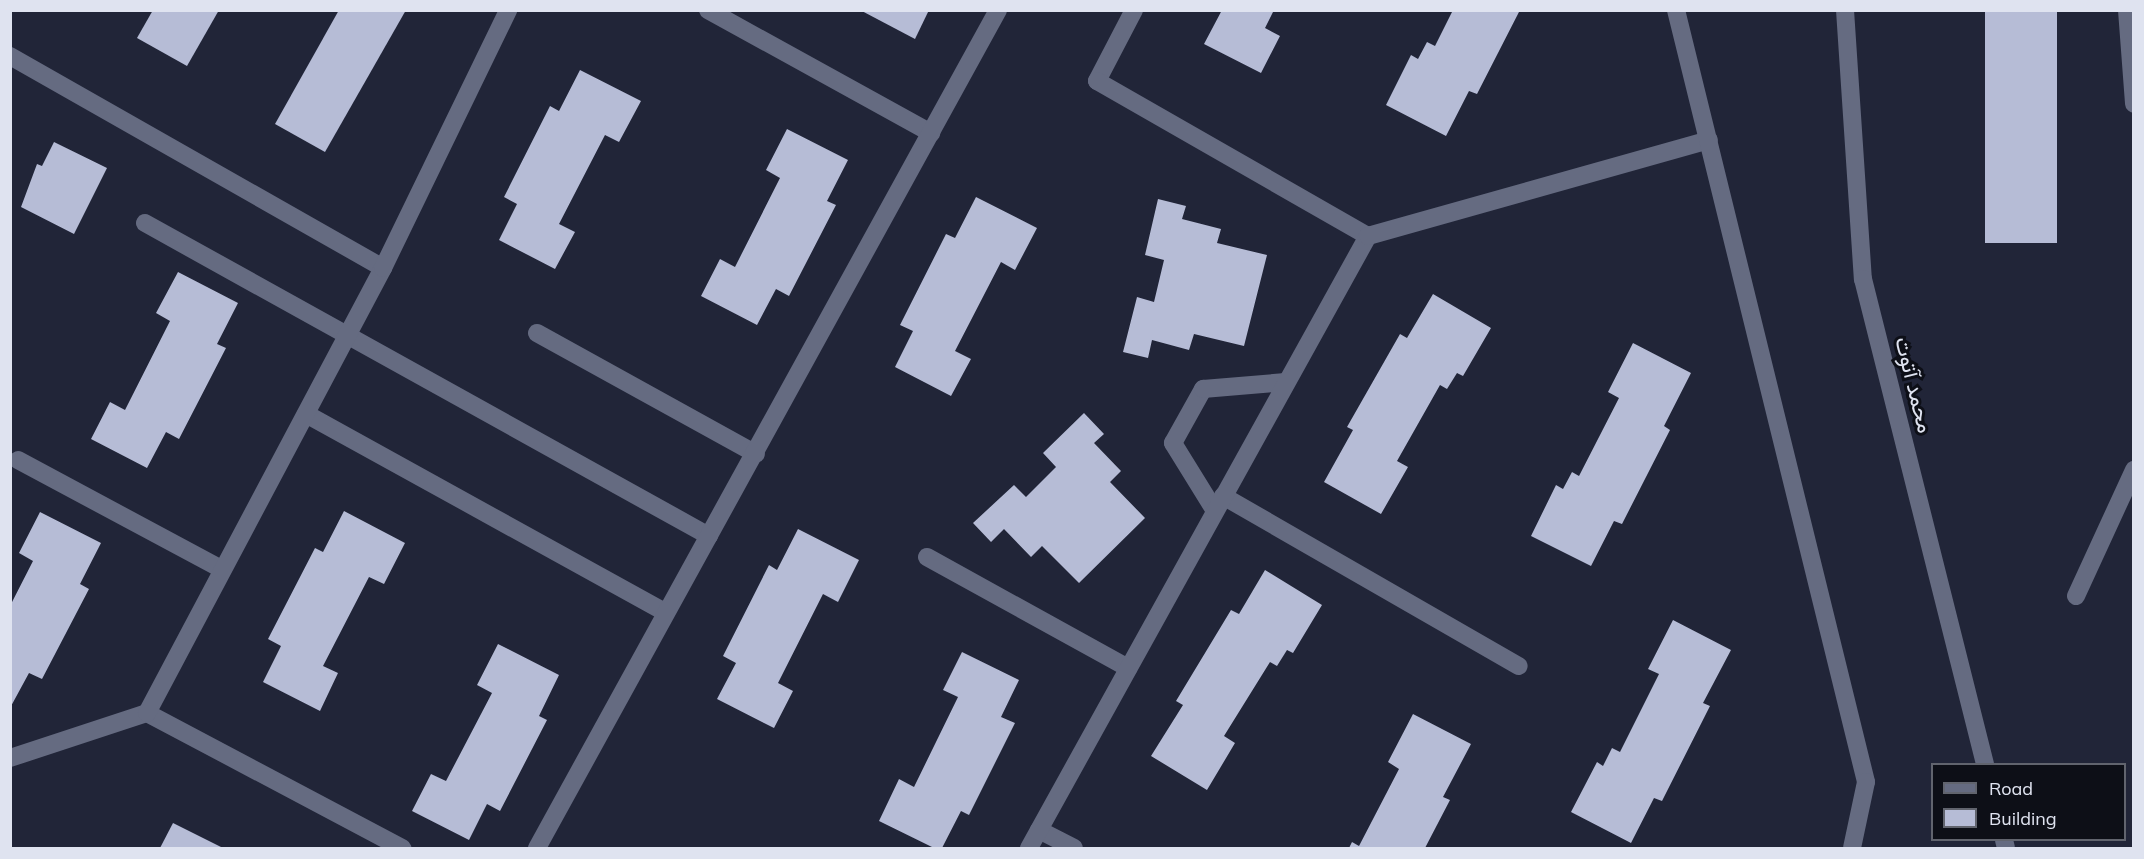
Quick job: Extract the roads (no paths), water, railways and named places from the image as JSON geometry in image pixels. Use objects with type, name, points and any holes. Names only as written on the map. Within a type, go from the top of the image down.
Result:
[{"type":"street","points":[[10,758],[147,712],[382,268],[508,10]]},
{"type":"street","points":[[708,10],[931,133]]},
{"type":"street","points":[[537,849],[664,612],[756,454],[998,10]]},
{"type":"street","points":[[1134,10],[1097,81],[1368,236]]},
{"type":"street","points":[[1676,10],[1866,782],[1852,849]]},
{"type":"street","name":"محمد آتوت","points":[[1845,10],[1863,279],[1984,763]]},
{"type":"street","points":[[2127,10],[2133,104]]},
{"type":"street","points":[[10,56],[382,268]]},
{"type":"street","points":[[1029,849],[1368,236],[1709,140]]},
{"type":"street","points":[[145,223],[709,536]]},
{"type":"street","points":[[537,333],[756,454]]},
{"type":"street","points":[[1286,382],[1203,389],[1173,443],[1219,504],[1519,666]]},
{"type":"street","points":[[306,414],[664,612]]},
{"type":"street","points":[[18,460],[221,569]]},
{"type":"street","points":[[2076,596],[2133,470]]},
{"type":"street","points":[[927,557],[1128,668]]},
{"type":"street","points":[[147,712],[402,849]]},
{"type":"street","points":[[1039,830],[1074,849]]}]
